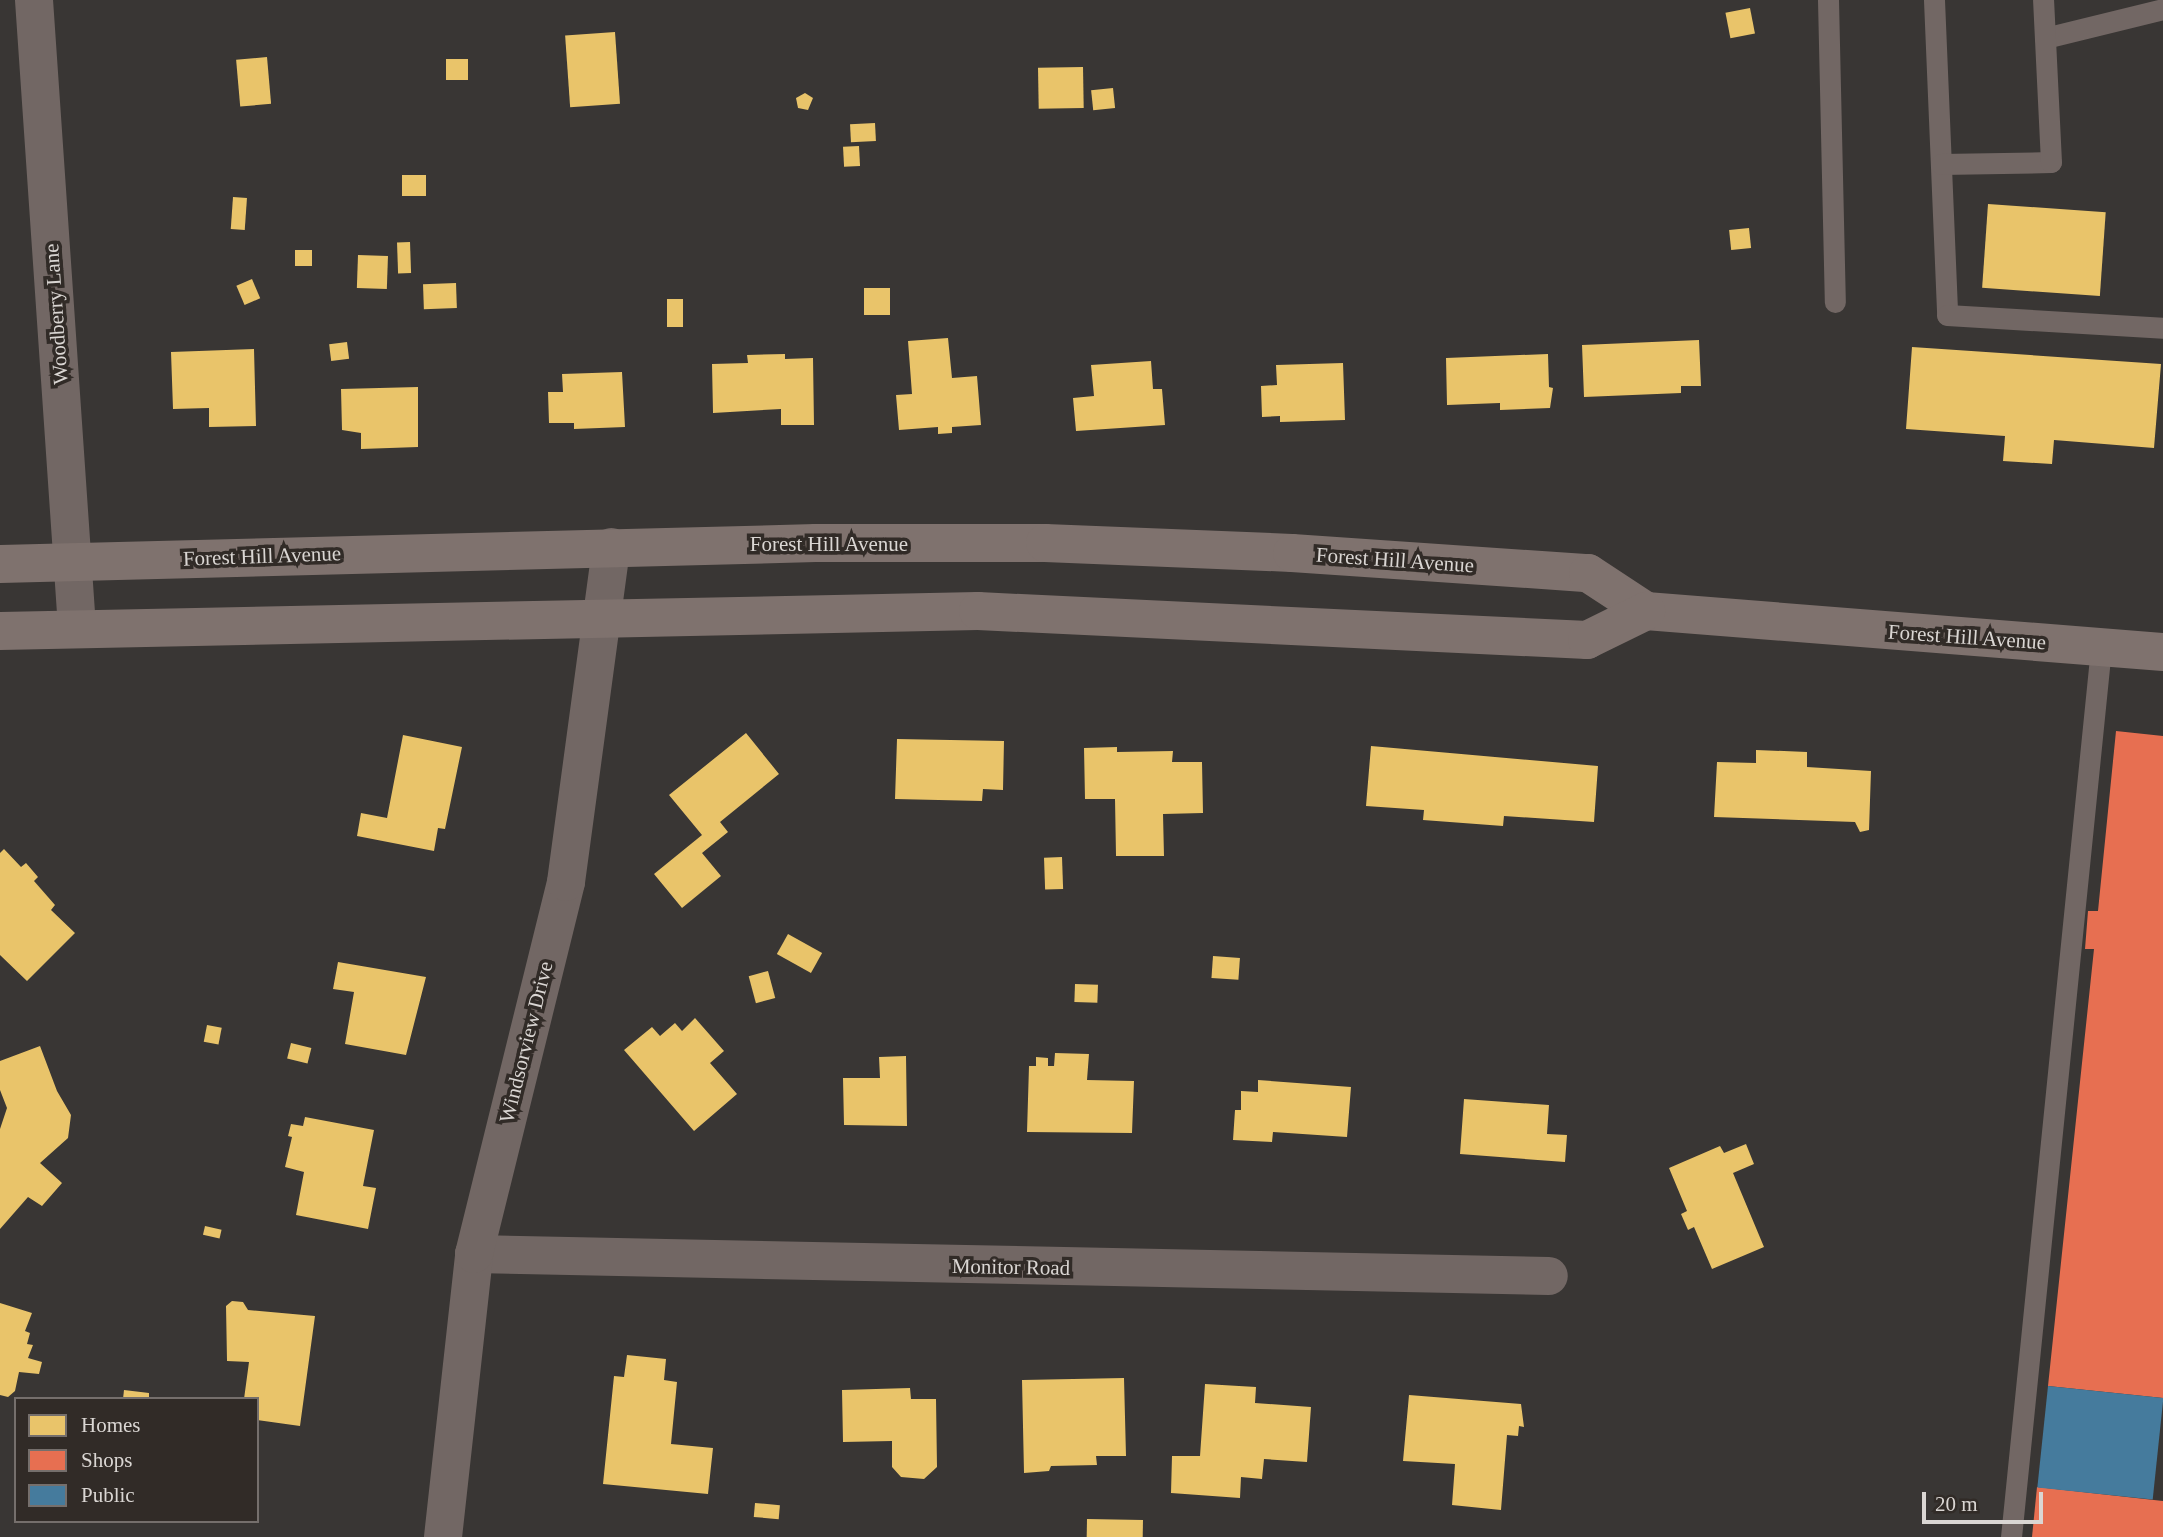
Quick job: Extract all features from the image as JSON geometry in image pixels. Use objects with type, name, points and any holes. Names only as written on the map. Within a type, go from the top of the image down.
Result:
[{"type":"main road","name":"Forest Hill Avenue","points":[[0,564],[611,547],[1045,543],[1292,553],[1588,573],[1646,611],[2163,652]]},
{"type":"main road","points":[[0,631],[978,611],[1587,640],[1646,611]]},
{"type":"street","name":"Woodberry Lane","points":[[34,0],[77,628]]},
{"type":"street","name":"Windsorview Drive","points":[[443,1537],[474,1254],[566,882],[611,547]]},
{"type":"street","name":"Monitor Road","points":[[474,1254],[1549,1276]]},
{"type":"lane","points":[[1828,0],[1835,302]]},
{"type":"lane","points":[[1934,0],[1947,315],[2163,328]]},
{"type":"lane","points":[[1941,164],[2051,162],[2043,0]]},
{"type":"lane","points":[[2045,37],[2163,9]]},
{"type":"lane","points":[[2011,1537],[2101,648]]},
{"type":"building: Homes","points":[[1750,8],[1755,34],[1730,38],[1725,13]]},
{"type":"building: Homes","points":[[615,32],[620,104],[570,107],[565,35]]},
{"type":"building: Homes","points":[[267,57],[271,104],[240,107],[236,60]]},
{"type":"building: Homes","points":[[446,59],[468,59],[468,80],[446,80]]},
{"type":"building: Homes","points":[[1083,67],[1084,108],[1039,109],[1038,68]]},
{"type":"building: Homes","points":[[1113,88],[1115,108],[1093,110],[1091,90]]},
{"type":"building: Homes","points":[[805,93],[813,98],[808,110],[798,108],[796,98]]},
{"type":"building: Homes","points":[[875,123],[876,141],[851,142],[850,124]]},
{"type":"building: Homes","points":[[859,146],[860,166],[844,167],[843,147]]},
{"type":"building: Homes","points":[[402,175],[426,175],[426,196],[402,196]]},
{"type":"building: Homes","points":[[233,197],[247,198],[245,230],[231,229]]},
{"type":"building: Homes","points":[[1988,204],[2106,212],[2100,296],[1982,288]]},
{"type":"building: Homes","points":[[1749,228],[1751,248],[1731,250],[1729,230]]},
{"type":"building: Homes","points":[[397,242],[410,242],[411,273],[398,273]]},
{"type":"building: Homes","points":[[295,250],[312,250],[312,266],[295,266]]},
{"type":"building: Homes","points":[[358,255],[388,256],[387,289],[357,288]]},
{"type":"building: Homes","points":[[252,279],[260,298],[245,305],[236,286]]},
{"type":"building: Homes","points":[[456,283],[457,308],[424,309],[423,284]]},
{"type":"building: Homes","points":[[864,288],[890,288],[890,315],[864,315]]},
{"type":"building: Homes","points":[[667,299],[683,299],[683,327],[667,327]]},
{"type":"building: Homes","points":[[948,338],[952,378],[977,376],[981,425],[952,427],[952,433],[938,434],[938,427],[899,430],[896,395],[912,394],[908,341]]},
{"type":"building: Homes","points":[[1699,340],[1701,386],[1681,386],[1681,393],[1584,397],[1582,345]]},
{"type":"building: Homes","points":[[347,342],[349,359],[331,361],[329,344]]},
{"type":"building: Homes","points":[[1912,347],[2161,364],[2154,448],[2054,440],[2052,464],[2003,461],[2005,436],[1906,429]]},
{"type":"building: Homes","points":[[254,349],[256,426],[209,427],[209,408],[173,409],[171,352]]},
{"type":"building: Homes","points":[[785,354],[785,359],[813,358],[814,425],[781,425],[781,409],[713,413],[712,364],[748,363],[747,355]]},
{"type":"building: Homes","points":[[1548,354],[1549,387],[1553,388],[1550,408],[1500,410],[1500,403],[1447,405],[1446,358]]},
{"type":"building: Homes","points":[[1151,361],[1153,389],[1162,389],[1165,425],[1076,431],[1073,398],[1094,396],[1091,365]]},
{"type":"building: Homes","points":[[1343,363],[1345,420],[1280,422],[1280,416],[1262,417],[1261,386],[1277,385],[1276,365]]},
{"type":"building: Homes","points":[[622,372],[625,427],[574,429],[574,423],[549,423],[548,392],[563,392],[562,374]]},
{"type":"building: Homes","points":[[418,387],[418,447],[361,449],[361,433],[342,430],[341,389]]},
{"type":"building: Homes","points":[[746,733],[779,774],[720,822],[728,832],[702,853],[721,876],[682,908],[654,874],[702,835],[669,795]]},
{"type":"building: Homes","points":[[403,735],[462,747],[445,829],[438,828],[434,851],[357,836],[361,813],[387,818]]},
{"type":"building: Homes","points":[[897,739],[1004,741],[1003,790],[983,789],[982,801],[895,799]]},
{"type":"building: Homes","points":[[1371,746],[1598,766],[1594,822],[1504,816],[1503,826],[1423,820],[1424,810],[1366,806]]},
{"type":"building: Homes","points":[[1117,747],[1117,752],[1173,751],[1172,762],[1202,762],[1203,813],[1163,814],[1164,856],[1116,856],[1115,799],[1085,799],[1084,748]]},
{"type":"building: Homes","points":[[1756,750],[1807,752],[1807,767],[1871,771],[1869,830],[1860,832],[1855,822],[1714,817],[1717,762],[1756,763]]},
{"type":"building: Homes","points":[[4,849],[21,867],[26,863],[38,877],[34,881],[55,905],[51,910],[75,933],[27,981],[0,955],[0,853]]},
{"type":"building: Homes","points":[[1062,857],[1063,889],[1045,890],[1044,858]]},
{"type":"building: Homes","points":[[788,934],[822,953],[811,973],[777,954]]},
{"type":"building: Homes","points":[[1213,956],[1240,958],[1238,980],[1211,978]]},
{"type":"building: Homes","points":[[338,962],[426,977],[406,1055],[345,1044],[354,992],[333,989]]},
{"type":"building: Homes","points":[[768,971],[775,998],[756,1003],[749,976]]},
{"type":"building: Homes","points":[[1075,984],[1098,985],[1097,1003],[1074,1002]]},
{"type":"building: Homes","points":[[695,1018],[724,1051],[710,1063],[737,1094],[694,1131],[624,1050],[652,1027],[660,1036],[675,1023],[682,1031]]},
{"type":"building: Homes","points":[[207,1025],[222,1028],[218,1045],[204,1042]]},
{"type":"building: Homes","points":[[291,1043],[311,1048],[308,1064],[287,1059]]},
{"type":"building: Homes","points":[[40,1046],[57,1091],[71,1115],[68,1138],[40,1163],[62,1183],[42,1206],[28,1197],[0,1229],[0,1129],[7,1108],[0,1090],[0,1061]]},
{"type":"building: Homes","points":[[1055,1053],[1089,1054],[1087,1080],[1134,1081],[1132,1133],[1027,1132],[1029,1066],[1036,1066],[1036,1057],[1048,1058],[1048,1066],[1054,1066]]},
{"type":"building: Homes","points":[[906,1056],[907,1126],[844,1125],[843,1078],[880,1078],[879,1057]]},
{"type":"building: Homes","points":[[1258,1080],[1351,1087],[1347,1137],[1273,1132],[1272,1142],[1233,1140],[1235,1110],[1241,1110],[1241,1091],[1258,1092]]},
{"type":"building: Homes","points":[[1464,1099],[1549,1105],[1547,1134],[1567,1135],[1565,1162],[1460,1154]]},
{"type":"building: Homes","points":[[305,1117],[374,1130],[363,1186],[376,1188],[368,1229],[296,1215],[304,1172],[285,1167],[292,1137],[288,1136],[291,1124],[303,1126]]},
{"type":"building: Homes","points":[[1746,1144],[1754,1164],[1733,1173],[1764,1247],[1712,1269],[1694,1227],[1688,1230],[1681,1214],[1687,1211],[1669,1168],[1720,1146],[1724,1153]]},
{"type":"building: Homes","points":[[205,1226],[222,1230],[220,1239],[203,1235]]},
{"type":"building: Homes","points":[[232,1301],[243,1302],[248,1310],[315,1316],[300,1426],[259,1420],[259,1397],[244,1397],[249,1362],[227,1361],[226,1306]]},
{"type":"building: Homes","points":[[0,1303],[32,1313],[25,1331],[30,1333],[27,1344],[33,1345],[28,1358],[42,1362],[39,1374],[19,1372],[15,1391],[8,1397],[0,1395]]},
{"type":"building: Homes","points":[[627,1355],[666,1359],[664,1380],[677,1382],[671,1444],[713,1448],[708,1494],[603,1484],[614,1376],[624,1377]]},
{"type":"building: Homes","points":[[1124,1378],[1126,1456],[1096,1456],[1097,1465],[1051,1466],[1049,1471],[1024,1473],[1022,1380]]},
{"type":"building: Homes","points":[[1205,1384],[1256,1387],[1255,1403],[1311,1407],[1307,1462],[1264,1459],[1262,1479],[1241,1477],[1240,1498],[1171,1493],[1172,1456],[1200,1456]]},
{"type":"building: Homes","points":[[910,1388],[911,1399],[936,1399],[937,1467],[924,1479],[901,1477],[892,1467],[892,1441],[843,1442],[842,1390]]},
{"type":"building: Homes","points":[[124,1390],[149,1393],[149,1397],[123,1397]]},
{"type":"building: Homes","points":[[1409,1395],[1521,1404],[1524,1427],[1519,1426],[1518,1436],[1507,1435],[1501,1510],[1452,1505],[1455,1464],[1403,1461]]},
{"type":"building: Homes","points":[[755,1503],[780,1505],[779,1519],[754,1517]]},
{"type":"building: Homes","points":[[1087,1519],[1143,1520],[1143,1537],[1087,1537]]},
{"type":"building: Shops","points":[[2116,731],[2163,736],[2163,1398],[2048,1386],[2094,949],[2085,949],[2088,911],[2098,911]]},
{"type":"building: Shops","points":[[2037,1487],[2163,1501],[2163,1537],[2032,1537]]},
{"type":"building: Public","points":[[2048,1386],[2163,1398],[2153,1500],[2037,1487]]}]
